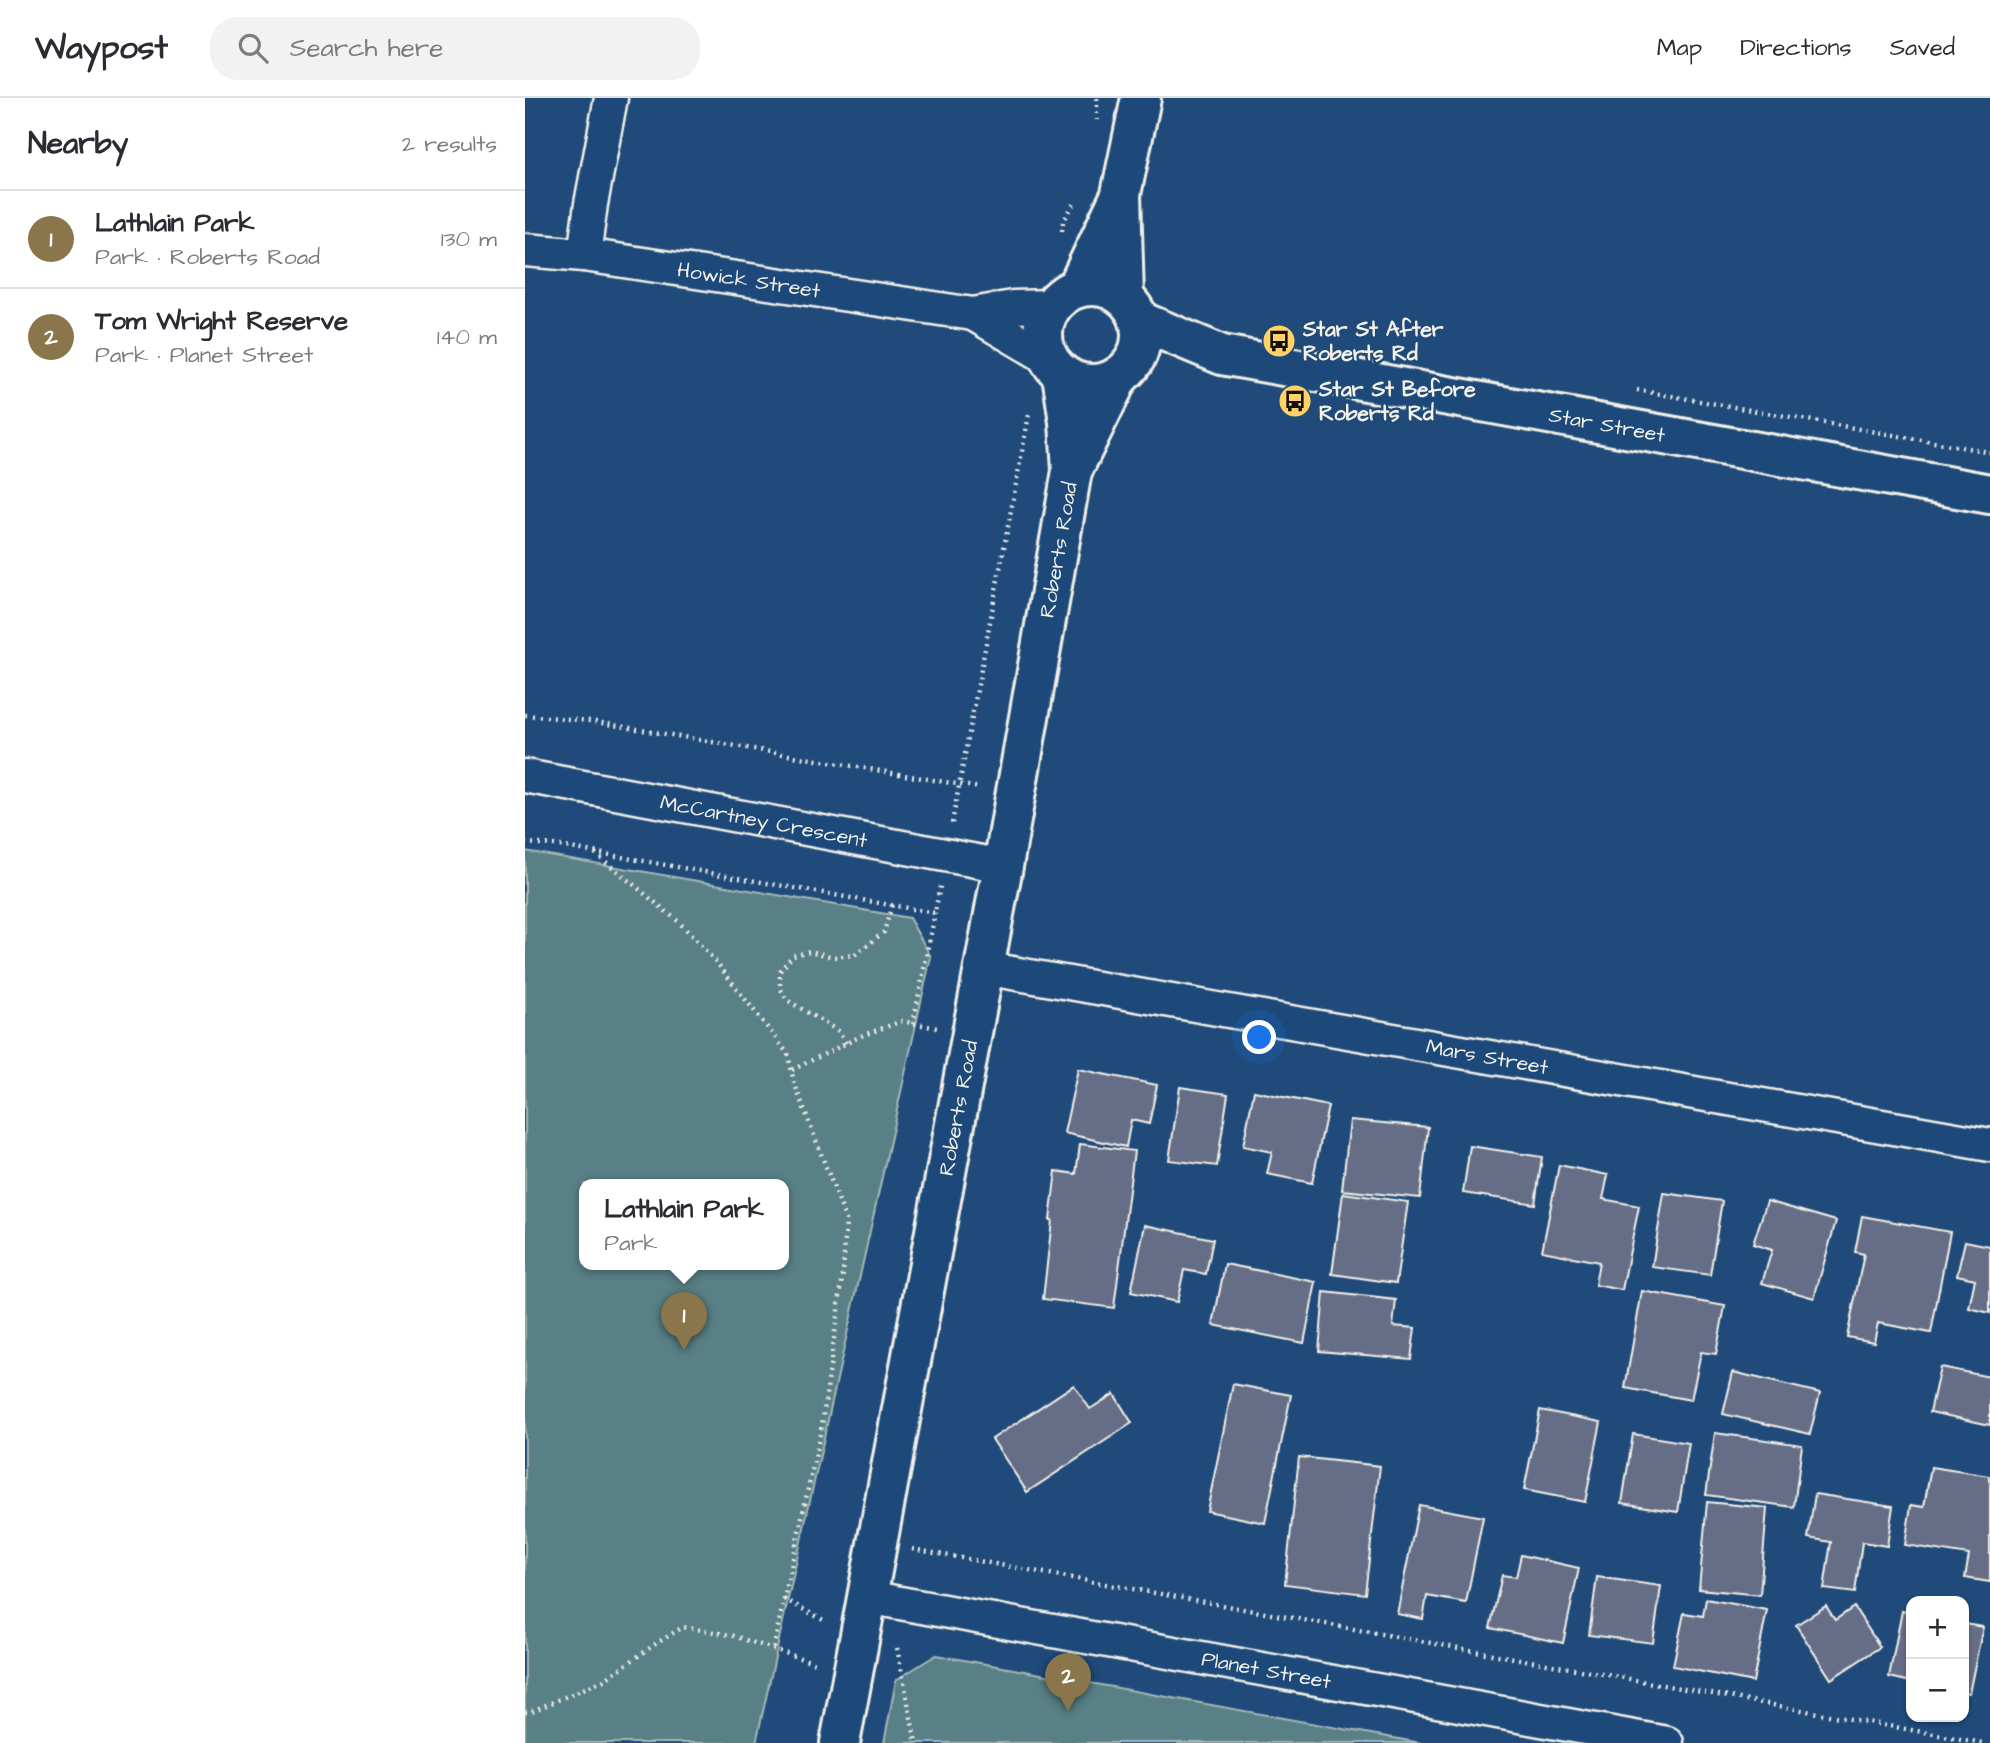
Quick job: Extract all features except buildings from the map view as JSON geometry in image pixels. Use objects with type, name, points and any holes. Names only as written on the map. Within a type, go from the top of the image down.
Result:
[{"type":"main road","points":[[1121,194],[1132,309],[1142,336],[1139,352],[1125,371],[1105,383],[1090,384],[1076,381],[1055,366],[1044,345],[1043,331],[1046,318],[1065,297],[1121,194],[1141,98]]},
{"type":"main road","points":[[1065,297],[1094,285],[1110,288],[1132,309]]},
{"type":"main road","name":"Star Street","points":[[1132,309],[1222,355],[1990,494]]},
{"type":"main road","name":"Star Street","points":[[1125,371],[1222,355]]},
{"type":"main road","name":"Roberts Road","points":[[840,1743],[1003,866],[1072,471],[1069,422],[1055,366]]},
{"type":"main road","name":"Roberts Road","points":[[1072,471],[1125,371]]},
{"type":"street","points":[[584,255],[611,98]]},
{"type":"street","name":"Howick Street","points":[[525,250],[584,255],[973,314],[1065,297]]},
{"type":"street","name":"Howick Street","points":[[973,314],[1055,366]]},
{"type":"street","name":"McCartney Crescent","points":[[525,776],[1003,866]]},
{"type":"street","name":"Mars Street","points":[[984,968],[1990,1145]]},
{"type":"street","name":"Planet Street","points":[[867,1597],[1667,1743]]},
{"type":"path","points":[[1637,390],[1990,452]]},
{"type":"path","points":[[913,1024],[1030,414]]},
{"type":"path","points":[[525,715],[590,721],[960,785]]},
{"type":"path","points":[[525,843],[554,845],[936,913]]},
{"type":"path","points":[[594,853],[679,922],[717,963],[788,1054],[794,1082],[846,1220],[843,1274],[822,1425],[773,1650]]},
{"type":"path","points":[[846,1043],[838,1031],[786,1000],[780,988],[781,971],[793,956],[810,951],[834,957],[855,955],[884,932],[892,905]]},
{"type":"path","points":[[792,1070],[846,1043],[902,1021],[935,1028]]},
{"type":"path","points":[[877,1543],[1983,1743]]},
{"type":"path","points":[[784,1599],[828,1623]]},
{"type":"path","points":[[525,1712],[604,1680],[683,1627],[731,1635],[853,1676]]},
{"type":"path","points":[[896,1646],[916,1743]]},
{"type":"green space","points":[[525,851],[909,918],[931,957],[756,1743],[525,1743]]},
{"type":"green space","points":[[936,1655],[1421,1743],[884,1743],[896,1680]]},
{"type":"place","name":"Star St After Roberts Rd","points":[[1279,341]]},
{"type":"place","name":"Star St Before Roberts Rd","points":[[1295,401]]},
{"type":"place","name":"Lathlain Park","points":[[684,1350]]},
{"type":"place","name":"Tom Wright Reserve","points":[[1068,1711]]}]
